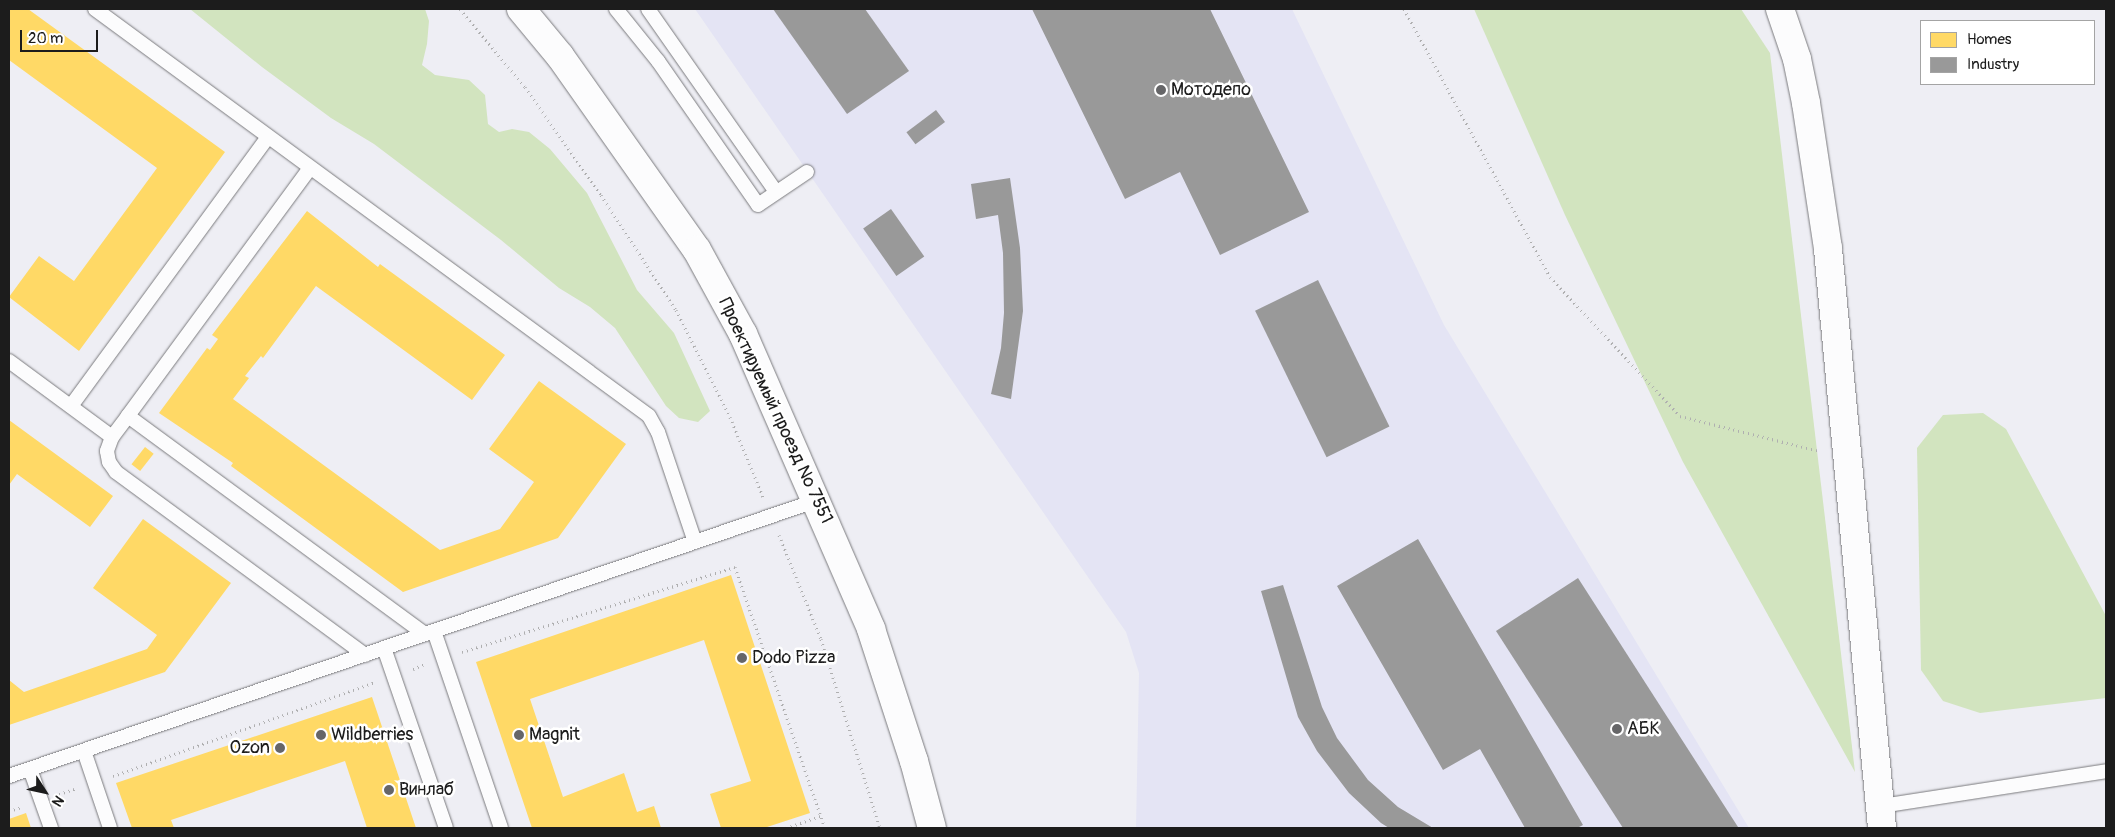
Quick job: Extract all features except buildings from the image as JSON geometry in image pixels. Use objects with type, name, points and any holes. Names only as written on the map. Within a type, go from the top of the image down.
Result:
[{"type":"street","name":"Проектируемый проезд № 7551","points":[[522,9],[560,56],[697,250],[743,334],[818,500],[871,629],[914,761],[932,828]]},
{"type":"street","points":[[1780,9],[1797,59],[1806,103],[1828,249],[1882,817]]},
{"type":"lane","points":[[95,9],[649,416],[658,432],[695,542]]},
{"type":"lane","points":[[616,9],[658,61],[758,205],[807,172]]},
{"type":"lane","points":[[648,9],[776,192]]},
{"type":"lane","points":[[71,406],[268,137]]},
{"type":"lane","points":[[310,168],[112,437],[107,457],[116,472],[365,655]]},
{"type":"lane","points":[[9,361],[112,437]]},
{"type":"lane","points":[[128,416],[430,633],[443,658],[501,828]]},
{"type":"lane","points":[[9,776],[818,500]]},
{"type":"lane","points":[[384,648],[446,828]]},
{"type":"lane","points":[[84,751],[110,828]]},
{"type":"lane","points":[[30,769],[51,828]]},
{"type":"lane","points":[[1882,817],[2106,771]]},
{"type":"path","points":[[460,9],[525,88],[601,195],[676,310],[730,417],[821,639],[880,828]]},
{"type":"path","points":[[1404,9],[1550,277],[1680,416],[1848,458]]},
{"type":"path","points":[[94,783],[443,658],[734,567],[825,828]]},
{"type":"path","points":[[786,828],[821,816]]},
{"type":"shaded area","points":[[695,9],[1292,9],[1444,325],[1749,828],[1136,828],[1139,673],[1126,632]]},
{"type":"green space","points":[[190,9],[425,9],[429,21],[427,44],[422,65],[435,75],[469,80],[485,95],[488,124],[499,132],[512,129],[529,132],[550,149],[587,193],[637,290],[674,333],[710,411],[698,422],[679,418],[666,406],[615,328],[590,307],[559,288],[501,240],[374,144],[331,118],[262,67]]},
{"type":"green space","points":[[1474,9],[1741,9],[1770,53],[1855,772],[1683,462],[1565,215]]},
{"type":"green space","points":[[1983,413],[2006,429],[2106,616],[2106,698],[1980,713],[1943,701],[1921,670],[1917,448],[1943,415]]},
{"type":"place","name":"Мотодепо","points":[[1161,90]]},
{"type":"place","name":"Dodo Pizza","points":[[742,658]]},
{"type":"place","name":"АБК","points":[[1617,729]]},
{"type":"place","name":"Wildberries","points":[[321,735]]},
{"type":"place","name":"Magnit","points":[[519,735]]},
{"type":"place","name":"Ozon","points":[[280,748]]},
{"type":"place","name":"Винлаб","points":[[389,790]]}]
